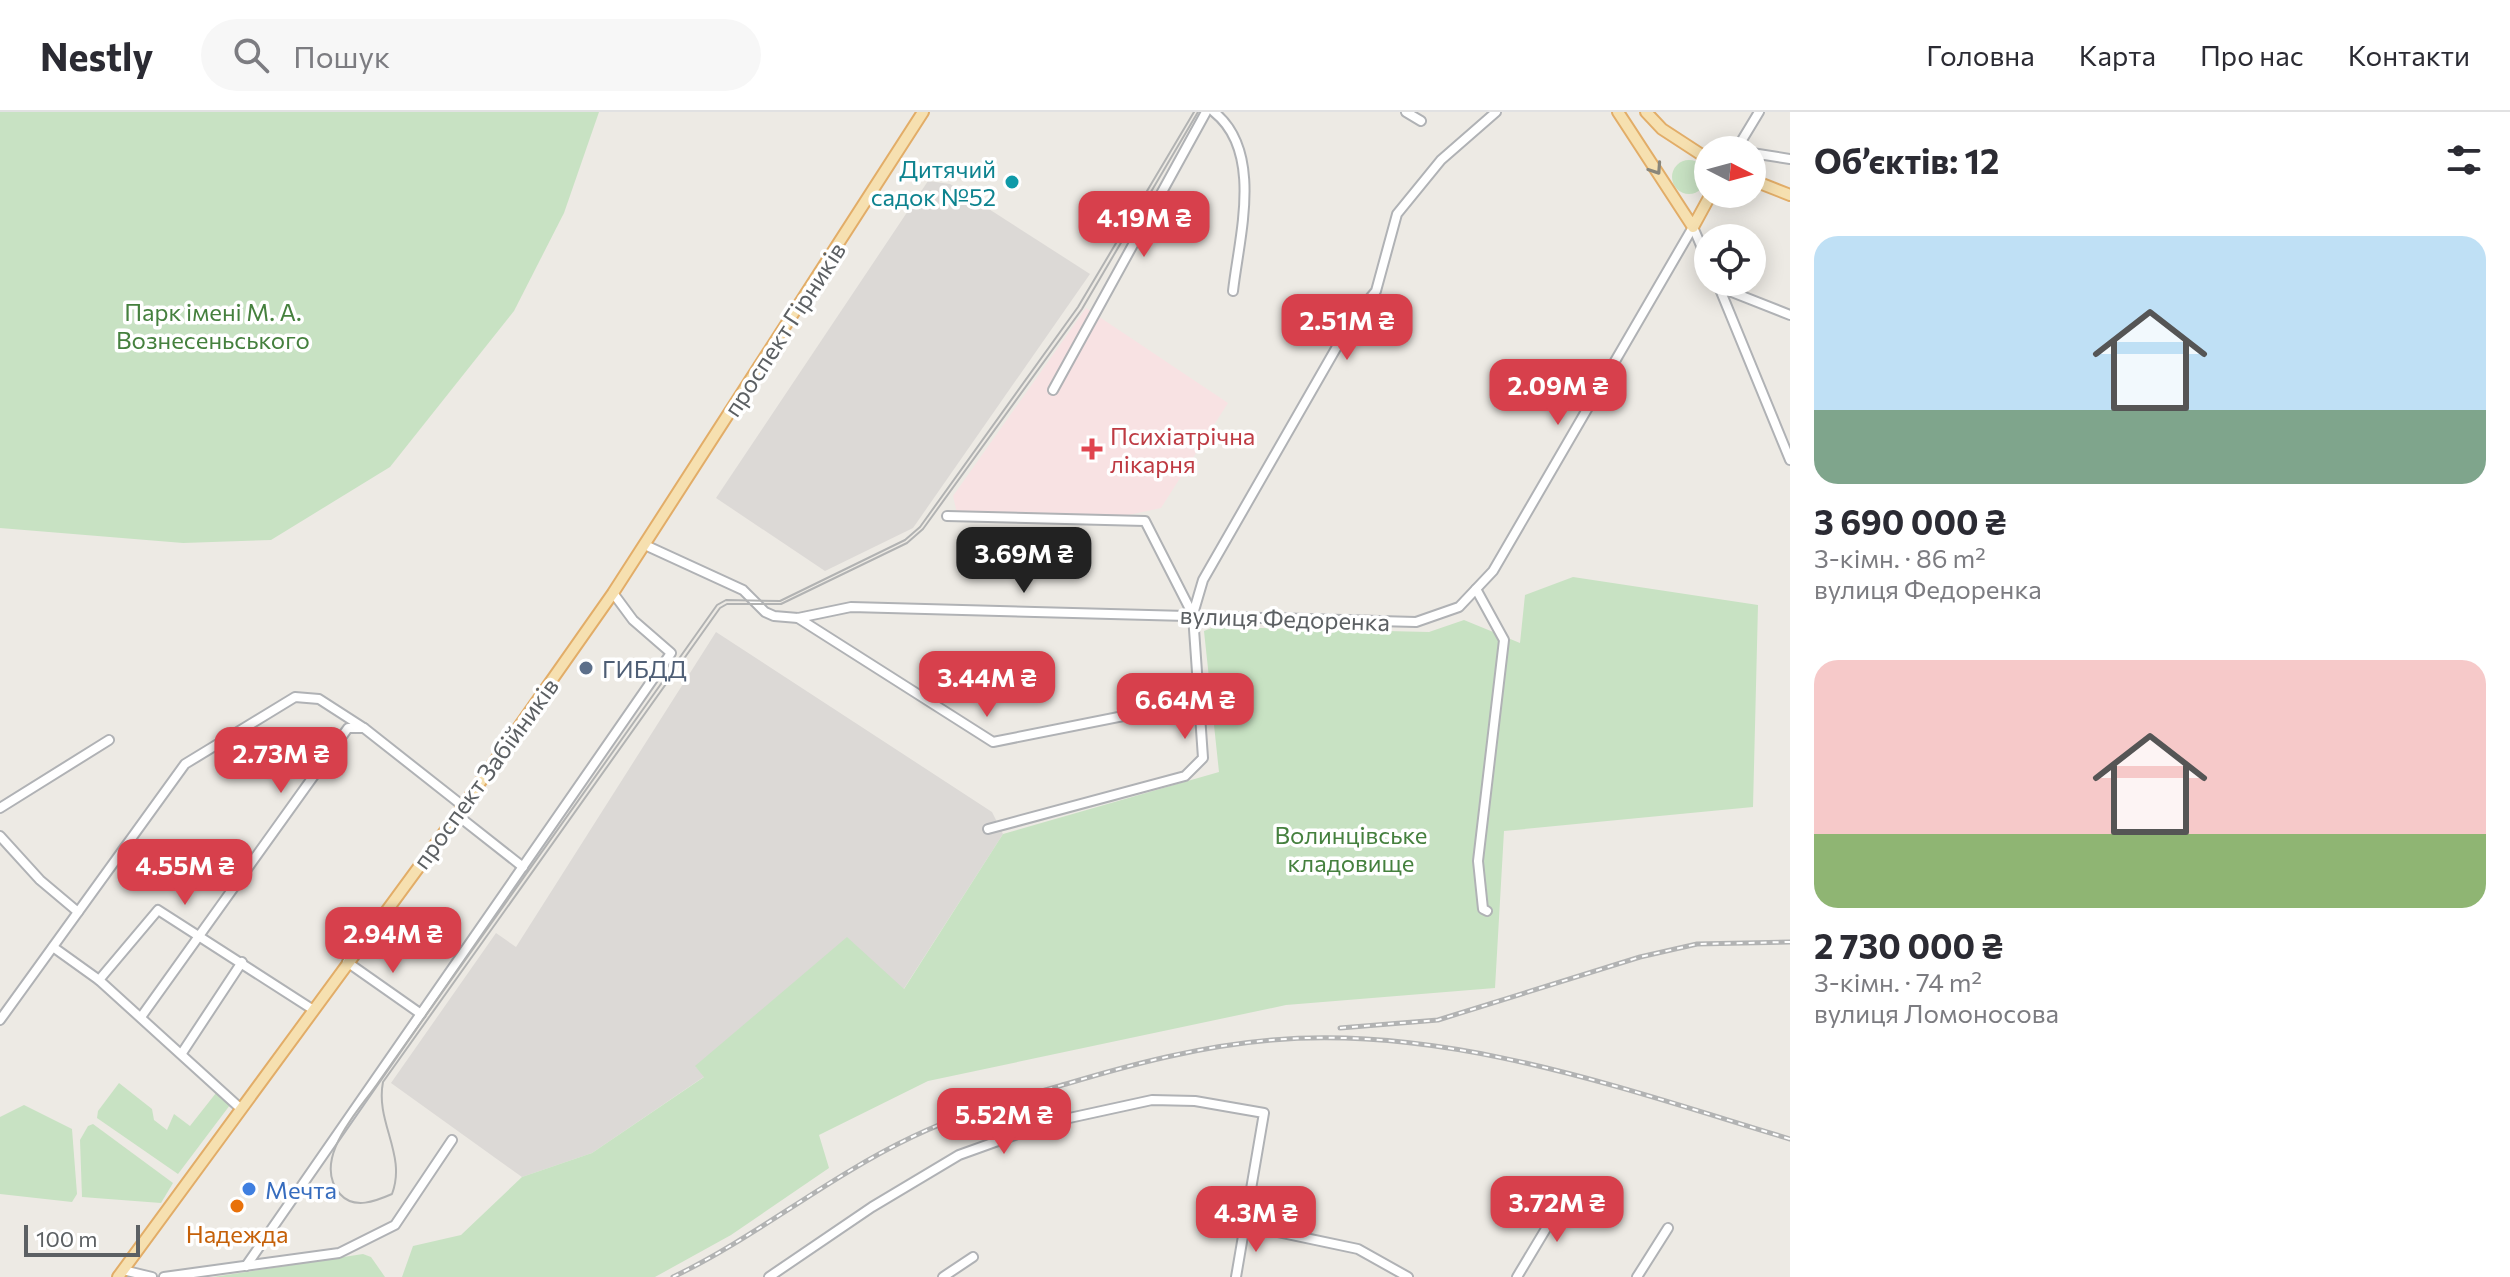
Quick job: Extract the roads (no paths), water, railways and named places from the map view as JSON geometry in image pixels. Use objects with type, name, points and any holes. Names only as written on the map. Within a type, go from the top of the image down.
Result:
[{"type":"main road","name":"проспект Гірників","points":[[645,545],[923,112]]},
{"type":"main road","points":[[1618,112],[1693,227]]},
{"type":"main road","points":[[1646,112],[1662,129],[1694,150]]},
{"type":"main road","points":[[1766,186],[1790,195]]},
{"type":"main road","name":"вулиця Федоренка","points":[[1693,227],[1703,208]]},
{"type":"main road","name":"проспект Забійників","points":[[120,1274],[460,811],[645,545]]},
{"type":"street","points":[[1053,390],[1206,112]]},
{"type":"street","points":[[1214,112],[1234,137],[1243,163],[1233,291]]},
{"type":"street","points":[[1406,112],[1421,121]]},
{"type":"street","points":[[988,829],[1185,776],[1203,758],[1193,615],[1203,580],[1354,317],[1376,291],[1397,214],[1441,160],[1496,112]]},
{"type":"street","points":[[1744,136],[1759,112]]},
{"type":"street","points":[[1766,155],[1790,159]]},
{"type":"street","name":"вулиця Федоренка","points":[[645,545],[743,590],[765,612],[798,618],[851,607],[1416,622],[1459,607],[1493,571],[1693,227]]},
{"type":"street","points":[[1723,296],[1790,460]]},
{"type":"street","points":[[1746,296],[1790,315]]},
{"type":"street","points":[[947,516],[1145,521],[1193,615]]},
{"type":"street","points":[[1476,589],[1504,640],[1478,861],[1483,909],[1487,911]]},
{"type":"street","points":[[246,1266],[671,653],[633,620],[613,593]]},
{"type":"street","points":[[798,618],[993,742],[1199,701]]},
{"type":"street","points":[[0,1020],[185,764],[295,697],[319,699],[364,728],[523,867]]},
{"type":"street","points":[[141,1017],[348,728],[364,728]]},
{"type":"street","points":[[0,808],[109,740]]},
{"type":"street","points":[[0,836],[40,880],[78,912]]},
{"type":"street","points":[[99,980],[158,910],[201,934],[312,1009]]},
{"type":"street","points":[[53,947],[99,980],[240,1108]]},
{"type":"street","points":[[182,1053],[242,962]]},
{"type":"street","points":[[347,962],[421,1014]]},
{"type":"street","points":[[769,1277],[872,1207],[959,1155],[1051,1122],[1152,1100],[1195,1101],[1264,1113],[1236,1277]]},
{"type":"street","points":[[164,1277],[339,1253],[395,1225],[452,1140]]},
{"type":"street","points":[[1517,1277],[1568,1192]]},
{"type":"street","points":[[1244,1225],[1358,1249],[1408,1277]]},
{"type":"street","points":[[1637,1277],[1668,1228]]},
{"type":"street","points":[[943,1277],[973,1257]]},
{"type":"street","points":[[120,1274],[152,1277]]},
{"type":"tram line","points":[[1194,112],[1078,307],[920,527],[905,540],[780,601],[726,600],[717,605],[341,1135],[334,1150],[332,1180],[346,1199],[365,1203],[392,1194],[396,1166],[383,1111],[383,1082],[720,608],[727,604],[781,604],[907,543],[923,529],[1082,309],[1198,112]]},
{"type":"railway","points":[[1340,1028],[1438,1020],[1640,957],[1697,944],[1790,942]]},
{"type":"railway","points":[[673,1277],[734,1244],[881,1153],[949,1121],[1116,1070],[1193,1051],[1246,1043],[1338,1038],[1404,1042],[1469,1052],[1600,1082],[1790,1139]]},
{"type":"place","name":"Дитячий садок №52","points":[[1012,182]]},
{"type":"place","name":"Психіатрічна лікарня","points":[[1092,449]]},
{"type":"place","name":"ГИБДД","points":[[586,668]]},
{"type":"place","name":"Мечта","points":[[249,1189]]},
{"type":"place","name":"Надежда","points":[[237,1206]]},
{"type":"park label","name":"Парк імені М. А. Вознесеньського","points":[[213,325]]},
{"type":"park label","name":"Волинцівське кладовище","points":[[1351,848]]}]
